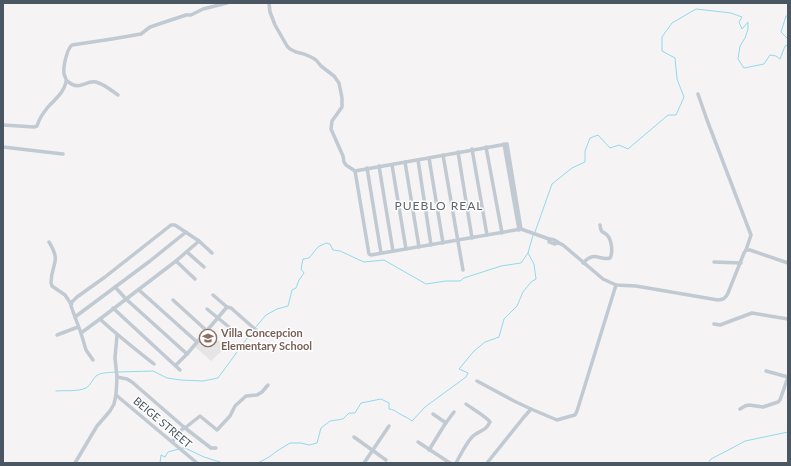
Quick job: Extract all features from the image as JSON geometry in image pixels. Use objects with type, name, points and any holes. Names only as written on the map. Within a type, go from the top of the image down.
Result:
[{"type":"street","points":[[118,95],[96,82],[78,86],[67,81],[64,72],[66,57],[72,44],[141,34],[150,27],[186,15],[192,15],[203,9],[227,3]]},
{"type":"street","points":[[269,3],[270,12],[275,24],[287,46],[290,49],[316,60],[334,76],[339,83],[342,107],[332,121],[331,129],[343,156],[344,162],[355,171],[369,254],[371,255],[520,230],[556,240],[603,279],[616,285],[723,300],[726,298],[751,235],[698,94]]},
{"type":"street","points":[[3,125],[36,126],[40,117],[63,90],[67,81]]},
{"type":"street","points":[[355,171],[507,144],[520,230]]},
{"type":"street","points":[[3,147],[63,154]]},
{"type":"street","points":[[486,147],[502,233]]},
{"type":"street","points":[[472,149],[487,235]]},
{"type":"street","points":[[458,152],[472,238]]},
{"type":"street","points":[[443,155],[463,270]]},
{"type":"street","points":[[429,158],[443,243]]},
{"type":"street","points":[[418,160],[431,245]]},
{"type":"street","points":[[405,162],[418,247]]},
{"type":"street","points":[[392,164],[406,248]]},
{"type":"street","points":[[379,166],[393,251]]},
{"type":"street","points":[[367,168],[381,253]]},
{"type":"street","points":[[71,304],[77,297],[171,224],[186,232],[212,252]]},
{"type":"street","points":[[583,263],[594,256],[607,259],[612,256],[610,240],[608,235],[600,230],[600,225]]},
{"type":"street","points":[[75,318],[186,232]]},
{"type":"street","points":[[81,334],[176,261],[199,241]]},
{"type":"street","points":[[49,242],[56,255],[51,283],[52,286],[65,295],[71,304],[86,350],[93,360]]},
{"type":"street","points":[[746,250],[788,262]]},
{"type":"street","points":[[187,252],[204,267]]},
{"type":"street","points":[[176,261],[195,279]]},
{"type":"street","points":[[714,262],[741,263]]},
{"type":"street","points":[[477,381],[514,401],[557,420],[574,415],[577,412],[616,285]]},
{"type":"street","points":[[116,287],[126,299],[187,354]]},
{"type":"street","points":[[139,290],[197,342]]},
{"type":"street","points":[[213,295],[227,307],[231,308],[255,329]]},
{"type":"street","points":[[173,300],[207,331]]},
{"type":"street","points":[[176,365],[227,307]]},
{"type":"street","points":[[113,308],[180,370]]},
{"type":"street","points":[[207,309],[229,327]]},
{"type":"street","points":[[714,324],[720,325],[754,313],[788,319]]},
{"type":"street","points":[[100,319],[154,364]]},
{"type":"street","points":[[57,335],[78,326]]},
{"type":"street","points":[[75,463],[97,426],[114,404],[117,376],[115,350],[117,334]]},
{"type":"street","points":[[740,409],[749,405],[763,407],[780,400],[788,377],[766,371]]},
{"type":"street","points":[[117,376],[132,382],[211,448],[216,448]]},
{"type":"street","points":[[172,442],[185,427],[200,416],[217,430],[246,396],[257,395],[268,385]]},
{"type":"street","name":"BEIGE STREET","points":[[116,395],[197,463]]},
{"type":"street","points":[[456,463],[468,442],[474,436],[485,430],[490,422],[487,418],[466,404]]},
{"type":"street","points":[[487,463],[531,409]]},
{"type":"street","points":[[429,450],[454,412]]},
{"type":"street","points":[[433,414],[446,423]]},
{"type":"street","points":[[364,463],[389,426]]},
{"type":"street","points":[[354,437],[386,460]]},
{"type":"street","points":[[418,442],[450,463]]},
{"type":"shaded area","name":"Villa Concepcion Elementary School","points":[[207,330],[226,347],[211,361],[194,346]]},
{"type":"waterway","points":[[535,232],[552,184],[572,168],[585,162],[585,151],[590,138],[598,135],[610,148],[619,145],[628,149],[668,115],[676,115],[684,97],[677,79],[675,58],[662,51],[662,37],[672,23],[696,9],[731,13],[742,17],[739,22],[742,29],[748,22],[748,29],[740,46],[738,59],[744,68],[764,64],[770,55],[776,56],[780,59],[785,46],[788,45]]},
{"type":"waterway","points":[[788,16],[786,16],[781,32],[788,39]]},
{"type":"waterway","points":[[258,463],[290,443],[309,445],[317,443],[321,428],[330,421],[343,419],[349,413],[355,413],[361,403],[381,399],[389,403],[389,409],[394,410],[412,421],[425,407],[466,377],[468,373],[459,369],[474,351],[485,342],[499,337],[504,319],[517,306],[523,292],[531,282],[536,279],[534,264],[528,253],[533,235]]},
{"type":"waterway","points":[[255,328],[266,315],[277,309],[288,306],[292,290],[296,288],[304,273],[301,269],[303,259],[309,258],[318,247],[326,243],[330,244],[333,250],[340,251],[364,262],[384,260],[426,284],[446,281],[460,281],[464,278],[501,266],[521,263],[528,253]]},
{"type":"waterway","points":[[118,372],[153,371],[167,378],[181,380],[203,381],[218,378],[253,330]]},
{"type":"waterway","points":[[56,391],[86,388],[96,376],[103,373],[115,372]]},
{"type":"waterway","points":[[708,463],[711,459],[745,441],[788,432]]},
{"type":"waterway","points":[[182,448],[223,463]]},
{"type":"waterway","points":[[160,463],[161,455],[165,457],[168,452],[179,449]]},
{"type":"place","name":"Villa Concepcion Elementary School","points":[[208,338]]},
{"type":"district","name":"PUEBLO REAL","points":[[439,205]]}]
